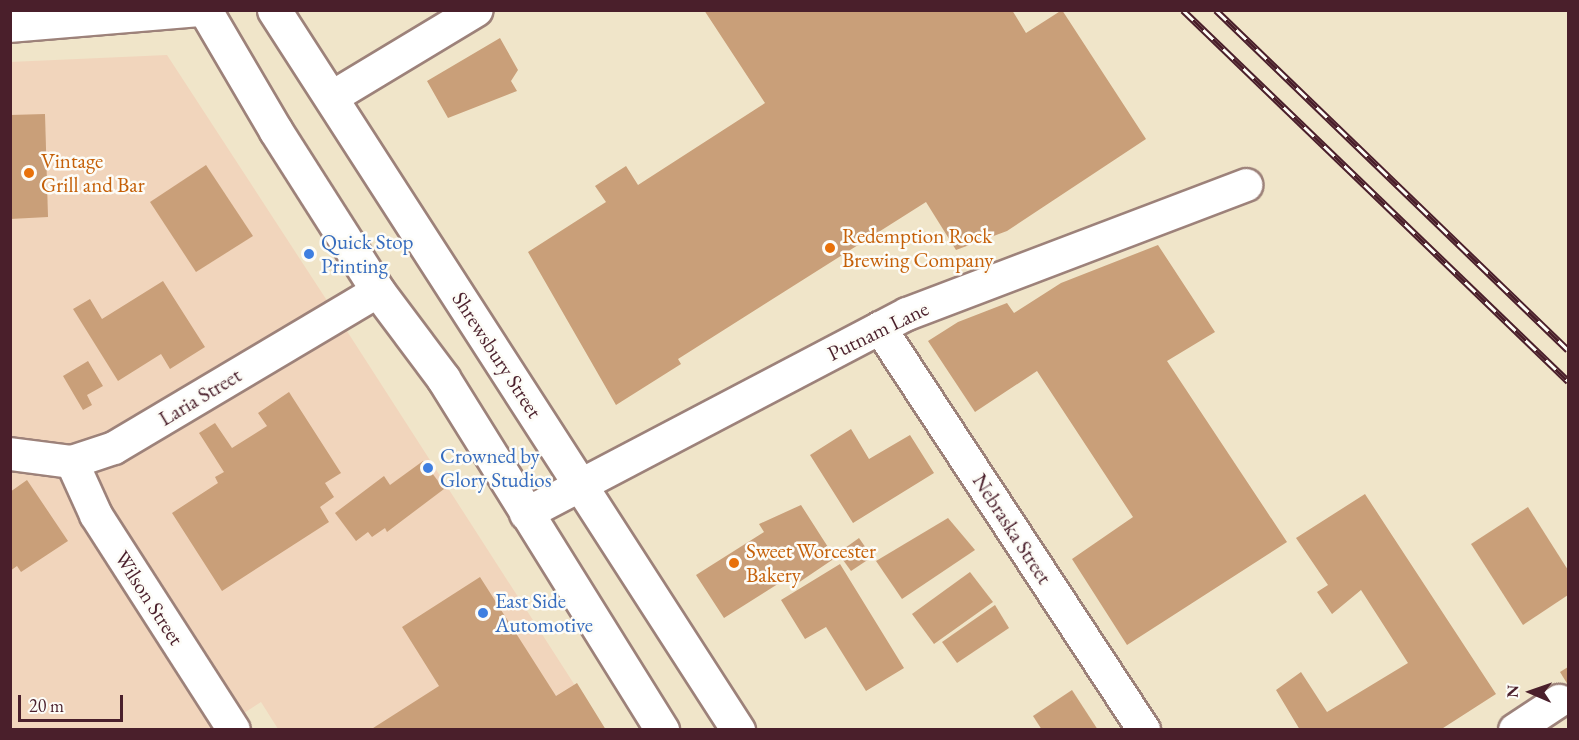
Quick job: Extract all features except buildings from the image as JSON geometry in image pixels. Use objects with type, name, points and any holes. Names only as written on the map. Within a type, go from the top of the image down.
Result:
[{"type":"main road","points":[[206,10],[378,291],[444,378],[526,514],[662,729]]},
{"type":"main road","name":"Shrewsbury Street","points":[[274,10],[738,729]]},
{"type":"street","points":[[10,26],[201,10]]},
{"type":"street","points":[[331,98],[477,10]]},
{"type":"street","name":"Putnam Lane","points":[[526,514],[880,328],[1246,185]]},
{"type":"street","name":"Laria Street","points":[[10,454],[72,462],[114,448],[378,291]]},
{"type":"street","name":"Nebraska Street","points":[[880,328],[1144,729]]},
{"type":"street","name":"Wilson Street","points":[[72,462],[96,515],[234,729]]},
{"type":"street","points":[[1515,729],[1559,701]]},
{"type":"shaded area","points":[[167,55],[603,729],[278,729],[261,702],[219,729],[11,729],[10,62]]},
{"type":"railway","points":[[1183,10],[1568,381]]},
{"type":"railway","points":[[1216,10],[1568,350]]},
{"type":"place","name":"Vintage Grill and Bar","points":[[29,173]]},
{"type":"place","name":"Redemption Rock Brewing Company","points":[[830,248]]},
{"type":"place","name":"Quick Stop Printing","points":[[309,254]]},
{"type":"place","name":"Crowned by Glory Studios","points":[[428,468]]},
{"type":"place","name":"Sweet Worcester Bakery","points":[[734,563]]},
{"type":"place","name":"East Side Automotive","points":[[483,613]]}]
